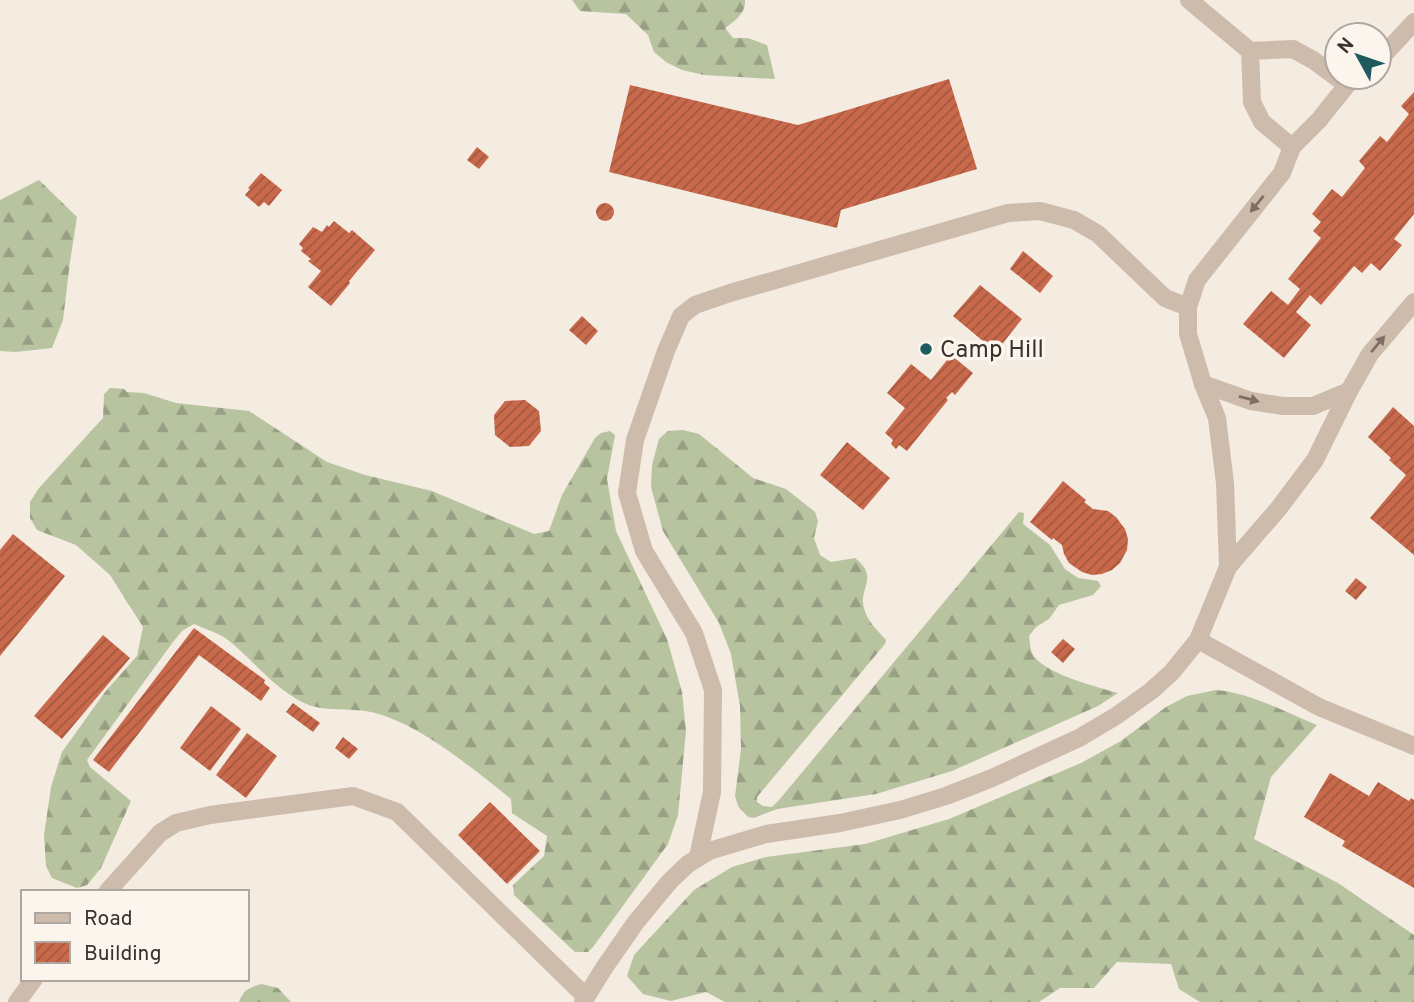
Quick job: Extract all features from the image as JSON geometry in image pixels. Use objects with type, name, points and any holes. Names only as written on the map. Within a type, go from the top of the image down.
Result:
[{"type":"street","points":[[1189,0],[1250,51],[1293,50],[1323,65]]},
{"type":"street","points":[[1393,45],[1414,22]]},
{"type":"street","points":[[1250,51],[1252,102],[1262,122],[1292,147]]},
{"type":"street","points":[[1228,567],[1224,484],[1217,418],[1203,384],[1188,334],[1188,307],[1196,280],[1282,173],[1292,147],[1344,91]]},
{"type":"street","points":[[698,857],[712,792],[713,690],[694,633],[645,551],[626,493],[635,440],[681,316],[695,305],[730,293],[1008,213],[1040,211],[1074,220],[1098,234],[1165,298],[1188,307]]},
{"type":"street","points":[[109,890],[160,833],[176,822],[353,796],[397,812],[585,999],[653,901],[670,881],[698,857],[709,851],[766,834],[840,824],[946,796],[1003,774],[1079,738],[1116,716],[1162,682],[1198,640],[1228,567],[1279,508],[1315,460],[1370,354],[1414,302]]},
{"type":"street","points":[[1203,384],[1251,401],[1283,406],[1313,406],[1349,391]]},
{"type":"street","points":[[1198,640],[1319,707],[1414,746]]},
{"type":"street","points":[[16,1002],[32,981]]},
{"type":"green space","points":[[572,0],[745,0],[742,13],[725,28],[733,38],[748,38],[767,45],[775,79],[704,75],[682,70],[654,52],[648,35],[626,14],[580,11]]},
{"type":"green space","points":[[39,180],[77,217],[63,320],[52,348],[0,351],[0,200]]},
{"type":"green space","points":[[110,388],[144,393],[176,403],[249,411],[327,462],[365,475],[432,491],[534,534],[549,531],[562,495],[595,438],[610,431],[615,435],[607,479],[616,531],[667,639],[682,692],[686,731],[678,815],[668,844],[588,952],[575,952],[514,895],[513,885],[544,856],[547,836],[512,813],[511,799],[444,748],[408,726],[371,712],[318,708],[302,702],[272,681],[228,640],[194,624],[182,631],[173,642],[87,760],[90,767],[131,801],[101,868],[87,885],[77,888],[52,878],[46,866],[44,835],[51,787],[62,752],[105,692],[137,656],[143,627],[110,575],[76,545],[37,530],[30,518],[30,502],[39,488],[103,418],[104,394]]},
{"type":"green space","points":[[683,430],[699,434],[753,478],[786,489],[815,512],[818,521],[814,538],[820,555],[831,562],[855,558],[862,565],[867,577],[863,601],[865,613],[886,640],[757,797],[757,802],[763,806],[772,807],[779,800],[1019,512],[1024,513],[1023,524],[1050,545],[1065,569],[1078,578],[1098,581],[1101,586],[1093,595],[1059,605],[1049,619],[1036,627],[1029,636],[1032,653],[1046,667],[1058,673],[1118,693],[1098,706],[952,771],[876,794],[777,809],[754,818],[748,817],[738,806],[735,796],[741,749],[740,706],[731,654],[719,623],[663,531],[651,487],[652,465],[659,439],[668,431]]},
{"type":"green space","points":[[1216,690],[1255,699],[1317,725],[1271,777],[1254,839],[1338,883],[1414,935],[1414,1002],[1200,1002],[1179,989],[1171,964],[1117,962],[1094,988],[1060,988],[1039,1002],[725,1002],[706,992],[671,1001],[643,994],[627,976],[634,955],[694,890],[732,867],[766,857],[865,844],[949,819],[1081,763],[1121,741],[1166,707],[1187,696]]},
{"type":"green space","points":[[261,984],[278,988],[291,1002],[239,1002],[247,990]]},
{"type":"building","points":[[949,79],[977,169],[841,210],[837,228],[609,172],[630,85],[798,125]]},
{"type":"building","points":[[1414,92],[1414,214],[1394,239],[1402,245],[1380,271],[1371,263],[1362,273],[1354,266],[1321,305],[1310,295],[1296,312],[1311,325],[1284,358],[1243,324],[1271,291],[1288,305],[1300,289],[1288,279],[1321,238],[1313,231],[1321,222],[1312,214],[1332,189],[1342,197],[1365,168],[1359,161],[1380,136],[1387,142],[1409,114],[1401,106]]},
{"type":"building","points":[[477,147],[489,157],[479,169],[467,160]]},
{"type":"building","points":[[261,173],[282,190],[269,206],[264,202],[259,207],[245,195]]},
{"type":"building","points":[[601,203],[609,203],[614,212],[612,219],[601,221],[596,216],[596,208]]},
{"type":"building","points":[[334,221],[349,233],[352,230],[375,250],[331,306],[308,287],[321,271],[308,261],[311,259],[301,251],[303,248],[299,244],[313,227],[322,232]]},
{"type":"building","points":[[1023,251],[1053,276],[1040,293],[1010,269]]},
{"type":"building","points":[[980,285],[1022,319],[996,352],[953,316]]},
{"type":"building","points":[[582,316],[598,331],[586,345],[569,330]]},
{"type":"building","points":[[951,355],[973,373],[955,395],[952,392],[946,398],[948,400],[907,451],[899,445],[896,449],[891,444],[893,440],[885,433],[905,408],[887,393],[911,364],[931,380]]},
{"type":"building","points":[[525,400],[539,411],[541,431],[529,446],[510,447],[495,435],[494,415],[505,401]]},
{"type":"building","points":[[1393,407],[1414,426],[1414,555],[1370,518],[1406,475],[1368,437]]},
{"type":"building","points":[[847,442],[890,478],[863,510],[820,475]]},
{"type":"building","points":[[1063,481],[1093,509],[1108,511],[1116,517],[1125,529],[1127,550],[1120,563],[1112,570],[1092,575],[1082,572],[1069,563],[1062,545],[1030,522]]},
{"type":"building","points":[[13,534],[65,576],[0,656],[0,550]]},
{"type":"building","points":[[1356,578],[1367,587],[1356,600],[1345,591]]},
{"type":"building","points":[[194,628],[265,680],[264,683],[270,688],[261,701],[199,655],[109,772],[93,760]]},
{"type":"building","points":[[103,635],[130,658],[62,739],[34,716]]},
{"type":"building","points":[[1063,639],[1075,649],[1063,663],[1051,652]]},
{"type":"building","points":[[293,703],[320,723],[313,732],[286,712]]},
{"type":"building","points":[[211,706],[241,729],[210,771],[180,748]]},
{"type":"building","points":[[247,733],[277,756],[246,798],[216,775]]},
{"type":"building","points":[[343,737],[358,749],[349,759],[335,748]]},
{"type":"building","points":[[1330,773],[1369,796],[1378,782],[1409,801],[1411,798],[1414,800],[1414,888],[1342,846],[1345,841],[1304,817]]},
{"type":"building","points":[[490,802],[540,851],[507,884],[458,835]]},
{"type":"place","name":"Camp Hill","points":[[926,349]]}]
